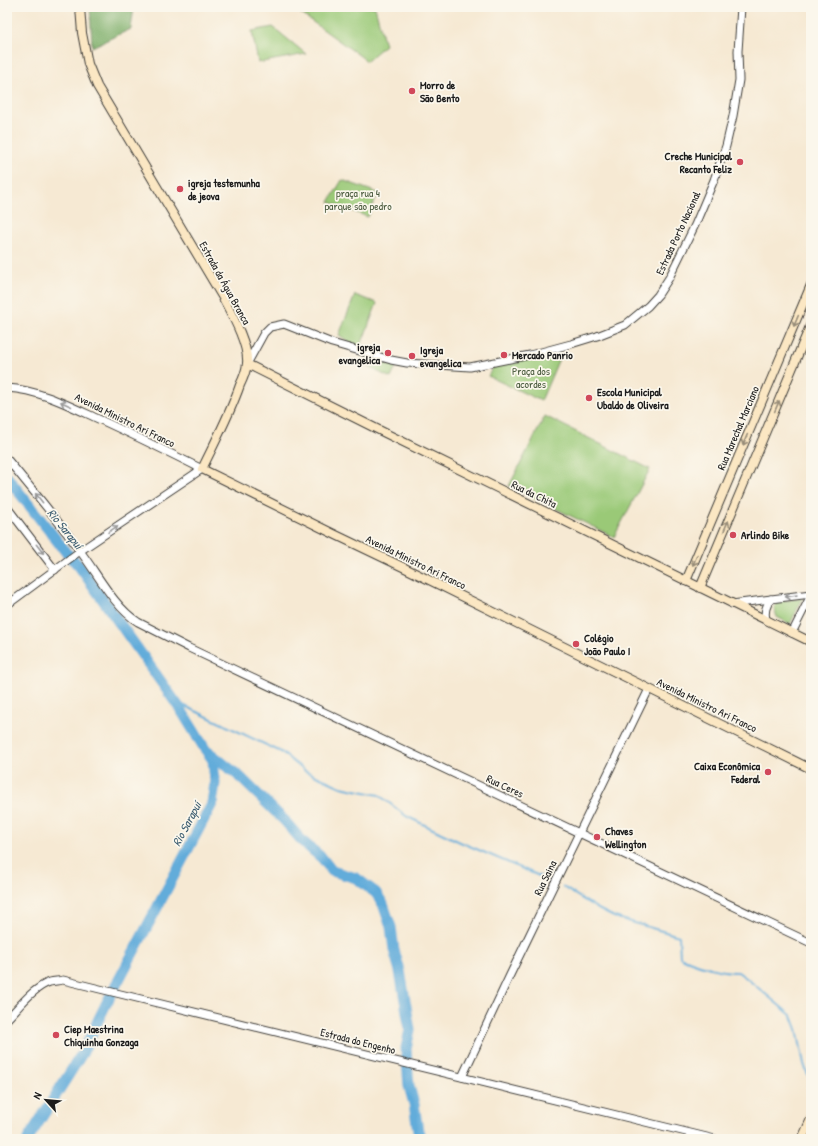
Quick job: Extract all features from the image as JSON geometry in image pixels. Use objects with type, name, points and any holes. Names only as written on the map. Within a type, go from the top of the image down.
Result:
[{"type":"main road","name":"Estrada da Água Branca","points":[[80,7],[82,33],[88,64],[97,86],[227,305],[238,326],[245,349],[247,364],[233,405],[202,469]]},
{"type":"main road","name":"Rua Marechal Marciano","points":[[686,581],[811,285]]},
{"type":"main road","points":[[700,588],[811,324]]},
{"type":"main road","name":"Rua da Chita","points":[[247,364],[811,642]]},
{"type":"main road","name":"Avenida Ministro Ari Franco","points":[[202,469],[410,570],[811,769]]},
{"type":"main road","points":[[802,1139],[811,1119]]},
{"type":"street","name":"Estrada Porto Nacional","points":[[247,364],[264,333],[270,327],[284,324],[332,343],[407,363],[470,367],[530,355],[571,344],[625,325],[658,296],[690,237],[712,186],[726,146],[734,116],[739,80],[738,51],[741,7]]},
{"type":"street","name":"Avenida Ministro Ari Franco","points":[[7,388],[20,389],[41,394],[60,401],[128,432],[202,469]]},
{"type":"street","name":"Rua Ceres","points":[[7,459],[78,553],[132,618],[189,648],[811,944]]},
{"type":"street","points":[[7,605],[78,553],[202,469]]},
{"type":"street","points":[[7,507],[55,570]]},
{"type":"street","points":[[732,604],[811,594]]},
{"type":"street","points":[[792,633],[811,594]]},
{"type":"street","points":[[766,620],[764,613],[765,608],[771,599]]},
{"type":"street","name":"Rua Saina","points":[[462,1077],[649,689]]},
{"type":"street","name":"Estrada do Engenho","points":[[7,1019],[42,986],[50,982],[63,980],[715,1139]]},
{"type":"green space","points":[[90,7],[134,7],[131,29],[92,47]]},
{"type":"green space","points":[[297,7],[375,7],[385,45],[367,61],[296,10]]},
{"type":"green space","points":[[273,27],[306,54],[258,63],[252,31]]},
{"type":"green space","name":"praça rua 4 parque são pedro","points":[[342,180],[378,193],[368,217],[329,202]]},
{"type":"green space","points":[[355,295],[377,303],[360,348],[356,347],[339,335]]},
{"type":"green space","name":"Praça dos acordes","points":[[561,354],[541,401],[488,376],[494,365]]},
{"type":"green space","points":[[367,359],[397,365],[391,378],[364,365]]},
{"type":"green space","points":[[545,416],[650,469],[614,537],[509,486]]},
{"type":"green space","points":[[803,598],[790,624],[777,617],[774,608],[777,602]]},
{"type":"waterway","name":"Rio Sarapuí","points":[[7,477],[66,552],[79,566],[181,710],[213,760],[215,783],[212,804],[105,1006],[83,1052],[28,1139]]},
{"type":"waterway","points":[[169,693],[183,705],[281,752],[305,771],[341,787],[379,795],[406,816],[460,842],[551,881]]},
{"type":"waterway","points":[[210,753],[239,776],[284,820],[303,842],[322,858],[332,871],[356,878],[376,893],[383,904],[391,927],[394,950],[400,971],[410,1030],[406,1048],[409,1086],[421,1139]]},
{"type":"waterway","points":[[563,887],[598,909],[614,917],[679,936],[680,957],[709,968],[738,972],[745,977],[792,1016],[797,1029],[804,1064],[811,1084]]},
{"type":"place","name":"Morro de São Bento","points":[[412,91]]},
{"type":"place","name":"Creche Municipal Recanto Feliz","points":[[740,162]]},
{"type":"place","name":"igreja testemunha de jeova","points":[[180,189]]},
{"type":"place","name":"igreja evangelica","points":[[388,353]]},
{"type":"place","name":"Mercado Panrio","points":[[504,355]]},
{"type":"place","name":"Igreja evangelica","points":[[412,356]]},
{"type":"place","name":"Escola Municipal Ubaldo de Oliveira","points":[[589,398]]},
{"type":"place","name":"Arlindo Bike","points":[[733,535]]},
{"type":"place","name":"Colégio João Paulo I","points":[[576,644]]},
{"type":"place","name":"Caixa Econômica Federal","points":[[768,772]]},
{"type":"place","name":"Chaves Wellington","points":[[597,837]]},
{"type":"place","name":"Ciep Maestrina Chiquinha Gonzaga","points":[[56,1035]]}]
